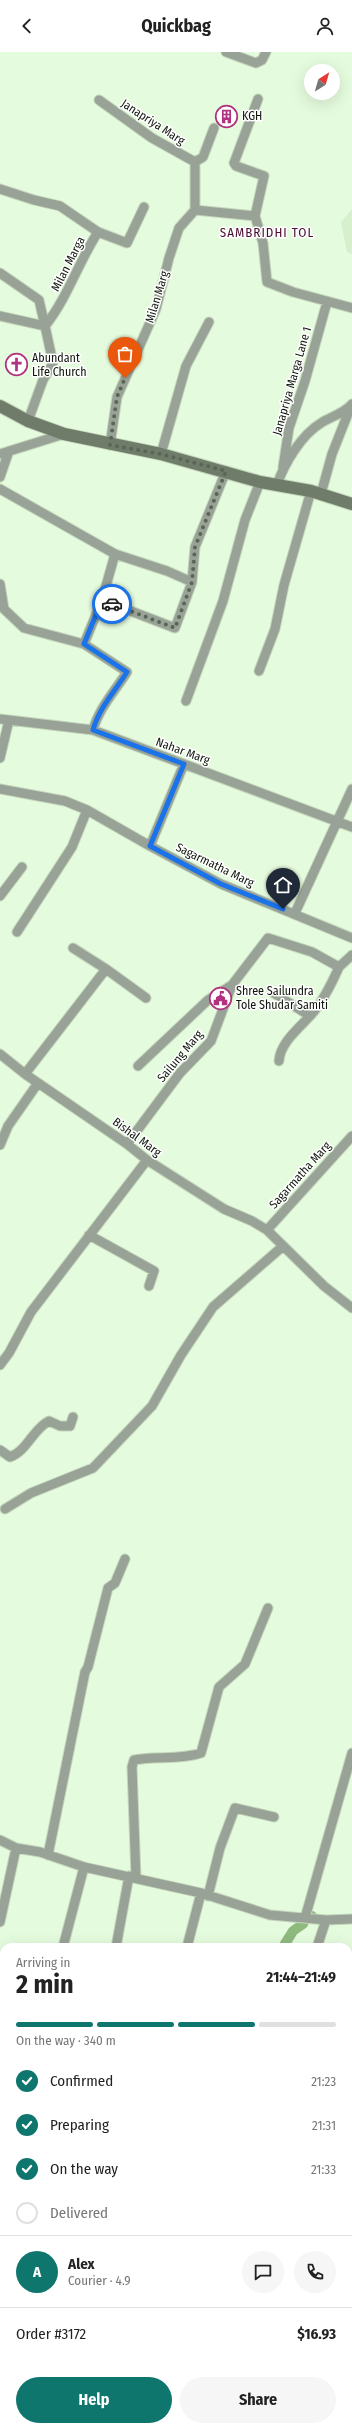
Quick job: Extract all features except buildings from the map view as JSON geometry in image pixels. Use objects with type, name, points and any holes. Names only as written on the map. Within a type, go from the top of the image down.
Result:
[{"type":"main road","points":[[0,406],[28,421],[64,434],[110,445],[161,454],[226,471],[260,482],[316,492],[352,504]]},
{"type":"street","points":[[226,52],[256,62],[262,60],[266,52]]},
{"type":"street","points":[[258,99],[234,163],[236,166],[264,176],[255,216],[263,243],[267,282],[293,292],[352,308]]},
{"type":"street","name":"Janapriya Marg","points":[[99,100],[152,138],[195,162]]},
{"type":"street","points":[[214,128],[203,157],[195,162],[194,210],[255,216]]},
{"type":"street","points":[[0,189],[34,200],[60,206],[98,232]]},
{"type":"street","name":"Milan Marga","points":[[46,326],[60,308],[83,255],[98,232],[127,243],[144,207]]},
{"type":"street","name":"Milan Marg","points":[[110,445],[117,397],[156,309],[169,258],[179,228],[194,210]]},
{"type":"street","points":[[0,273],[39,300],[46,326],[53,363],[44,380],[28,421]]},
{"type":"street","name":"Janapriya Marga Lane 1","points":[[283,467],[289,428],[305,381],[327,302]]},
{"type":"street","points":[[0,316],[46,326]]},
{"type":"street","points":[[161,454],[186,366],[209,322]]},
{"type":"street","points":[[277,485],[283,467],[300,444],[319,424],[351,405]]},
{"type":"street","points":[[259,671],[275,628],[284,586],[316,492],[351,405]]},
{"type":"street","points":[[0,477],[4,452],[64,434]]},
{"type":"street","points":[[102,600],[175,628],[192,582],[195,547],[226,471]]},
{"type":"street","points":[[186,702],[223,601],[245,520],[260,482]]},
{"type":"street","points":[[0,489],[115,554],[167,571],[192,582]]},
{"type":"street","points":[[84,644],[102,600],[115,554]]},
{"type":"street","points":[[0,584],[4,609],[24,628],[84,644],[127,672],[111,698],[97,714],[93,730]]},
{"type":"street","points":[[0,758],[4,719]]},
{"type":"street","name":"Nahar Marg","points":[[4,719],[93,730],[184,764],[335,824],[352,827]]},
{"type":"street","points":[[150,846],[184,764]]},
{"type":"street","name":"Sagarmatha Marg","points":[[0,789],[65,800],[221,884],[295,913],[352,938]]},
{"type":"street","points":[[295,913],[352,789]]},
{"type":"street","points":[[17,932],[72,847],[86,810]]},
{"type":"street","points":[[0,896],[22,867]]},
{"type":"street","name":"Sailung Marg","points":[[127,1144],[180,1073],[211,1041],[232,985],[270,938],[312,952],[339,967]]},
{"type":"street","points":[[73,948],[106,969],[146,998]]},
{"type":"street","points":[[279,1061],[280,1054],[301,1023],[310,1016],[334,979],[339,967],[352,955]]},
{"type":"street","points":[[25,1074],[106,969]]},
{"type":"street","points":[[138,1066],[208,1000],[232,985]]},
{"type":"street","points":[[272,992],[310,1016]]},
{"type":"street","name":"Bishal Marg","points":[[0,1054],[25,1074],[127,1144],[147,1160],[224,1209],[252,1221],[267,1230],[282,1247],[324,1286],[352,1308]]},
{"type":"street","points":[[0,1145],[8,1126],[38,1082]]},
{"type":"street","name":"Sagarmatha Marg","points":[[267,1230],[352,1136]]},
{"type":"street","points":[[0,1365],[9,1354],[31,1312],[147,1160]]},
{"type":"street","points":[[89,1235],[154,1271],[149,1286]]},
{"type":"street","points":[[4,1509],[31,1493],[93,1468],[152,1406],[180,1355],[213,1307],[282,1247]]},
{"type":"street","points":[[0,1450],[10,1457],[18,1454],[42,1424],[49,1421],[60,1426],[70,1426],[73,1417]]},
{"type":"street","points":[[48,1855],[84,1672],[88,1667],[108,1588],[115,1583],[125,1558]]},
{"type":"street","points":[[117,1943],[132,1877],[132,1767],[134,1760],[150,1757],[190,1756],[201,1753],[219,1687],[245,1664],[268,1608]]},
{"type":"street","points":[[305,1918],[343,1789],[352,1752]]},
{"type":"street","points":[[188,1943],[235,1808],[274,1817]]},
{"type":"street","points":[[0,1840],[16,1848],[48,1855],[84,1867],[204,1894],[270,1915],[326,1920],[352,1920]]},
{"type":"street","points":[[0,1922],[16,1848]]},
{"type":"street","points":[[64,1943],[84,1867]]},
{"type":"street","points":[[318,1943],[326,1920]]},
{"type":"shaded area","points":[[352,209],[352,254],[347,252],[341,222]]},
{"type":"waterway","points":[[286,1943],[293,1931],[303,1924],[307,1915],[312,1916]]},
{"type":"way so far","points":[[112,604],[175,628],[192,582],[195,547],[226,471],[161,454],[110,445],[117,397],[125,378]]},
{"type":"place","name":"KGH","points":[[227,116]]},
{"type":"place","name":"Abundant Life Church","points":[[16,365]]},
{"type":"place","name":"Shree Sailundra Tole Shudar Samiti","points":[[221,998]]},
{"type":"district","name":"SAMBRIDHI TOL","points":[[267,232]]},
{"type":"route","points":[[112,604],[102,600],[84,644],[127,672],[111,698],[97,714],[93,730],[184,764],[150,846],[221,884],[283,909]]}]
